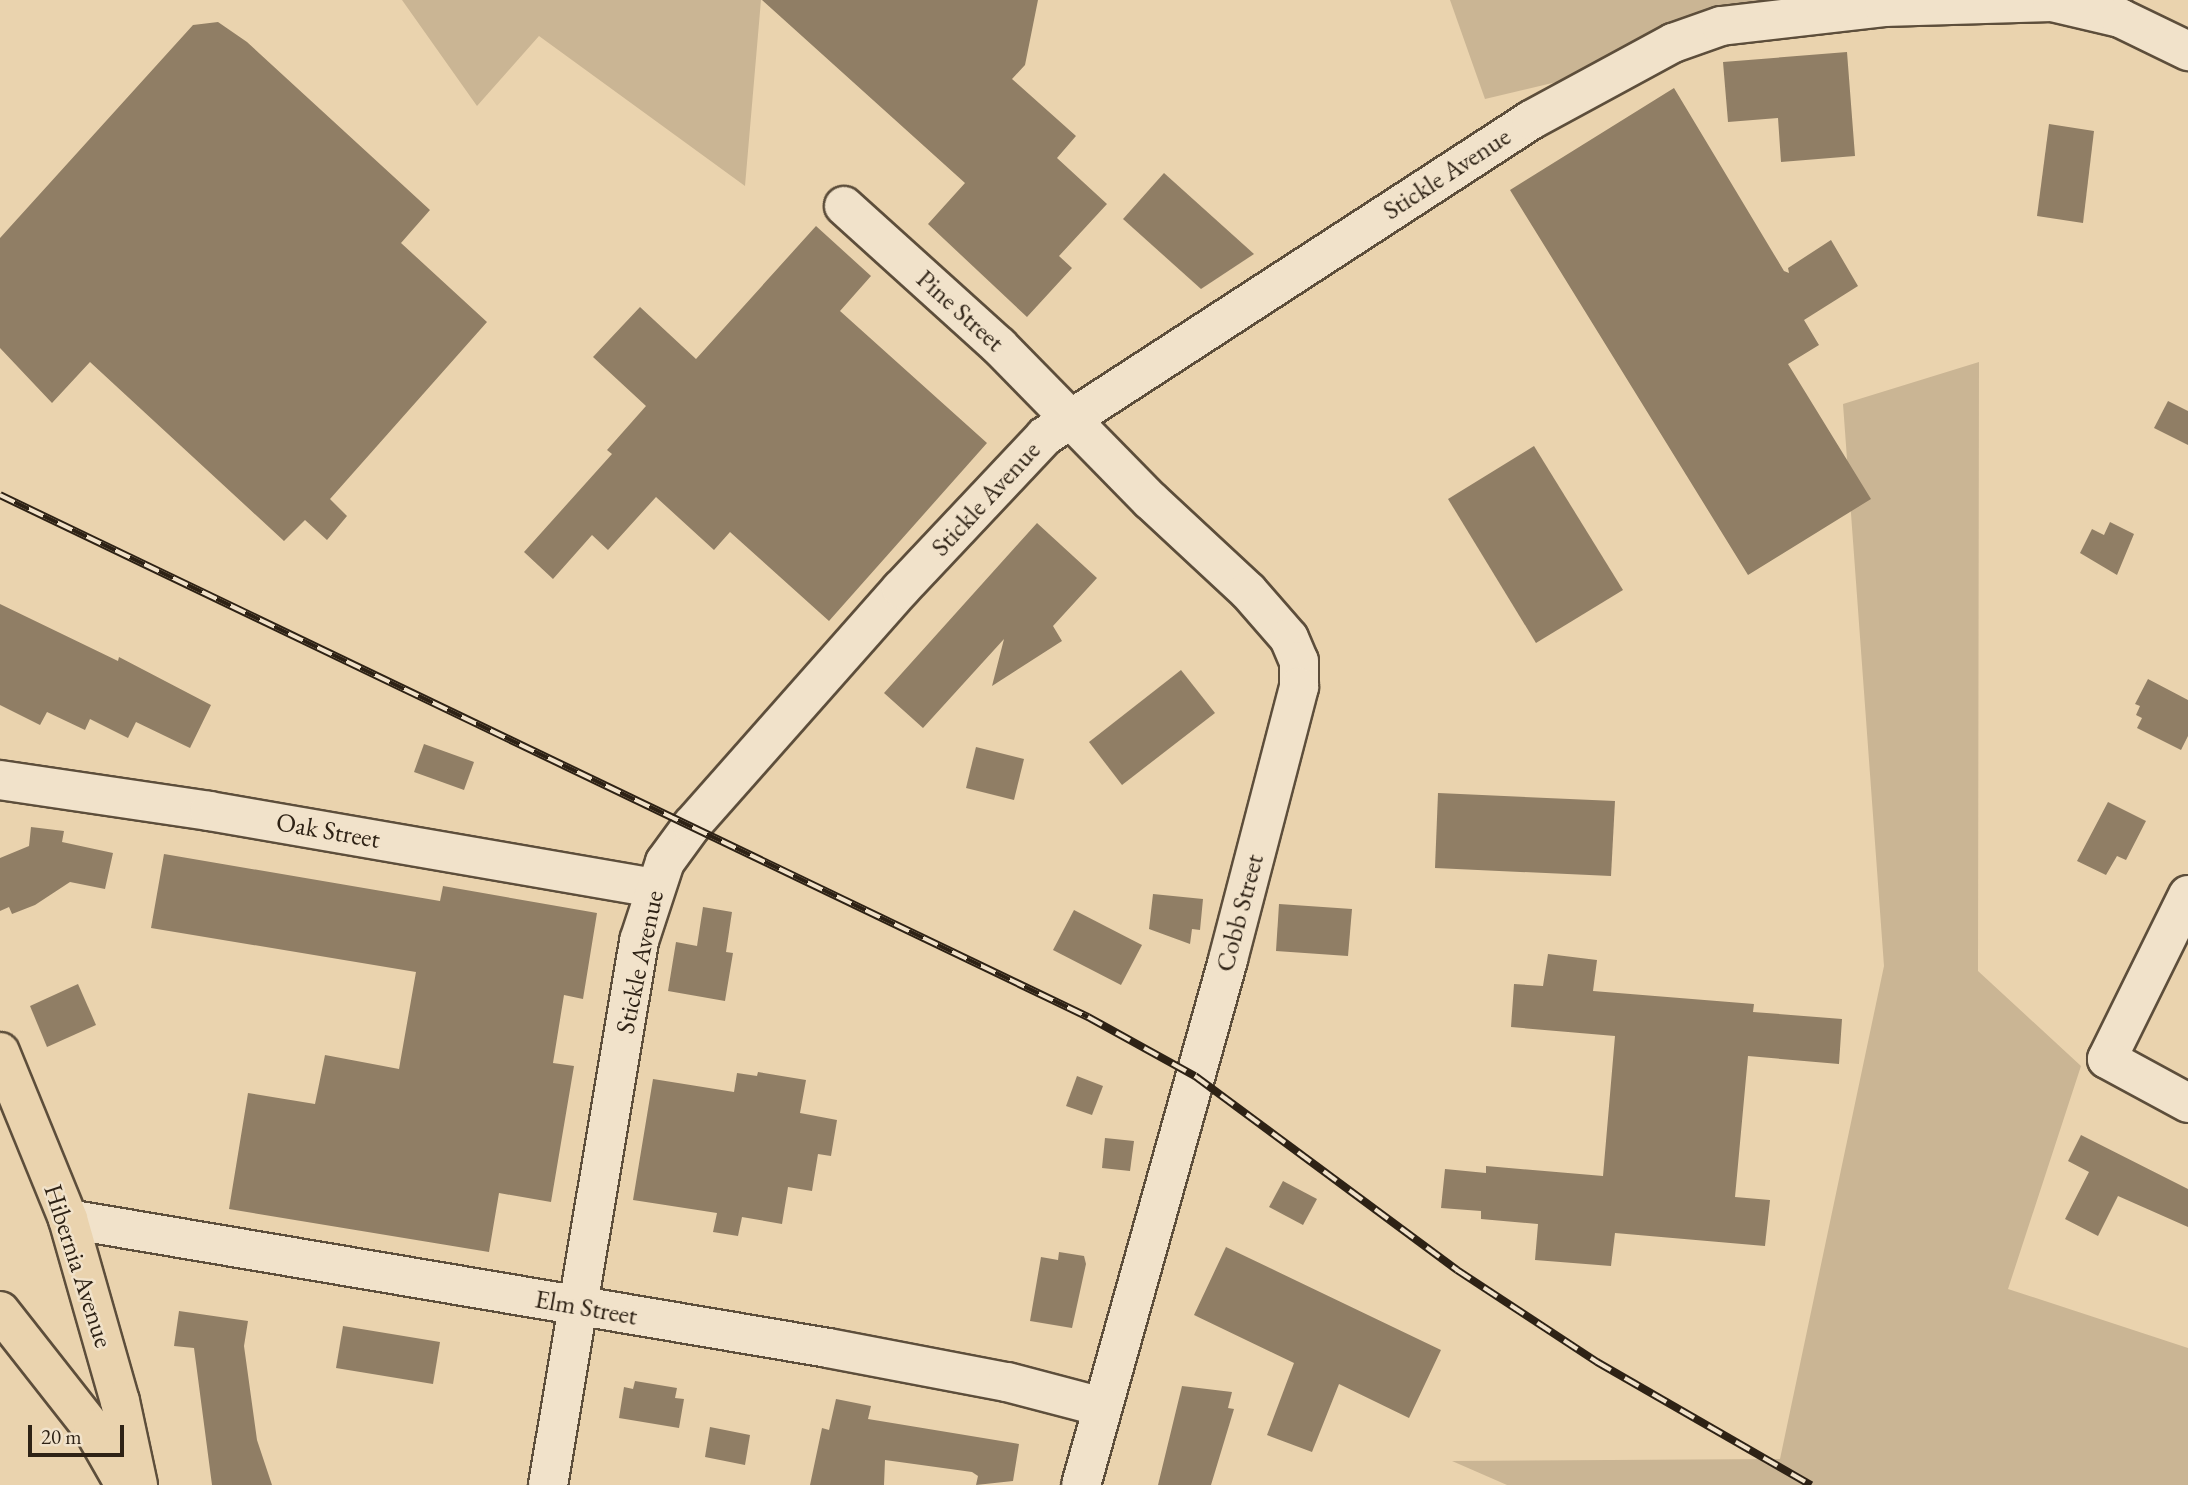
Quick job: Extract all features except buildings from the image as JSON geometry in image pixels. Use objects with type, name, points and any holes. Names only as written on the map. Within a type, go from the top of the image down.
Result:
[{"type":"main road","name":"Hibernia Avenue","points":[[0,1052],[68,1219],[120,1401],[138,1485]]},
{"type":"main road","points":[[0,1311],[93,1429],[125,1485]]},
{"type":"street","name":"Stickle Avenue","points":[[548,1485],[639,941],[654,888],[665,862],[692,825],[901,589],[1045,436],[1531,120],[1673,43],[1721,26],[1766,18],[2032,1],[2068,2],[2120,18],[2188,51]]},
{"type":"street","name":"Pine Street","points":[[844,206],[1074,418]]},
{"type":"street","name":"Cobb Street","points":[[1074,418],[1150,500],[1248,590],[1289,638],[1299,661],[1299,687],[1228,960],[1081,1485]]},
{"type":"street","name":"Oak Street","points":[[0,780],[209,811],[654,888]]},
{"type":"street","points":[[2188,895],[2107,1059],[2188,1102]]},
{"type":"street","name":"Elm Street","points":[[68,1219],[470,1286],[578,1308],[828,1348],[1007,1382],[1102,1407]]},
{"type":"shaded area","points":[[402,0],[761,0],[745,186],[539,36],[477,106]]},
{"type":"shaded area","points":[[1450,0],[1902,0],[1485,99]]},
{"type":"shaded area","points":[[1979,362],[1978,971],[2081,1066],[2008,1289],[2188,1348],[2188,1485],[1507,1485],[1452,1461],[1780,1459],[1884,966],[1843,404]]},
{"type":"railway","points":[[0,495],[1088,1017],[1195,1076],[1457,1270],[1597,1362],[1811,1485]]}]
